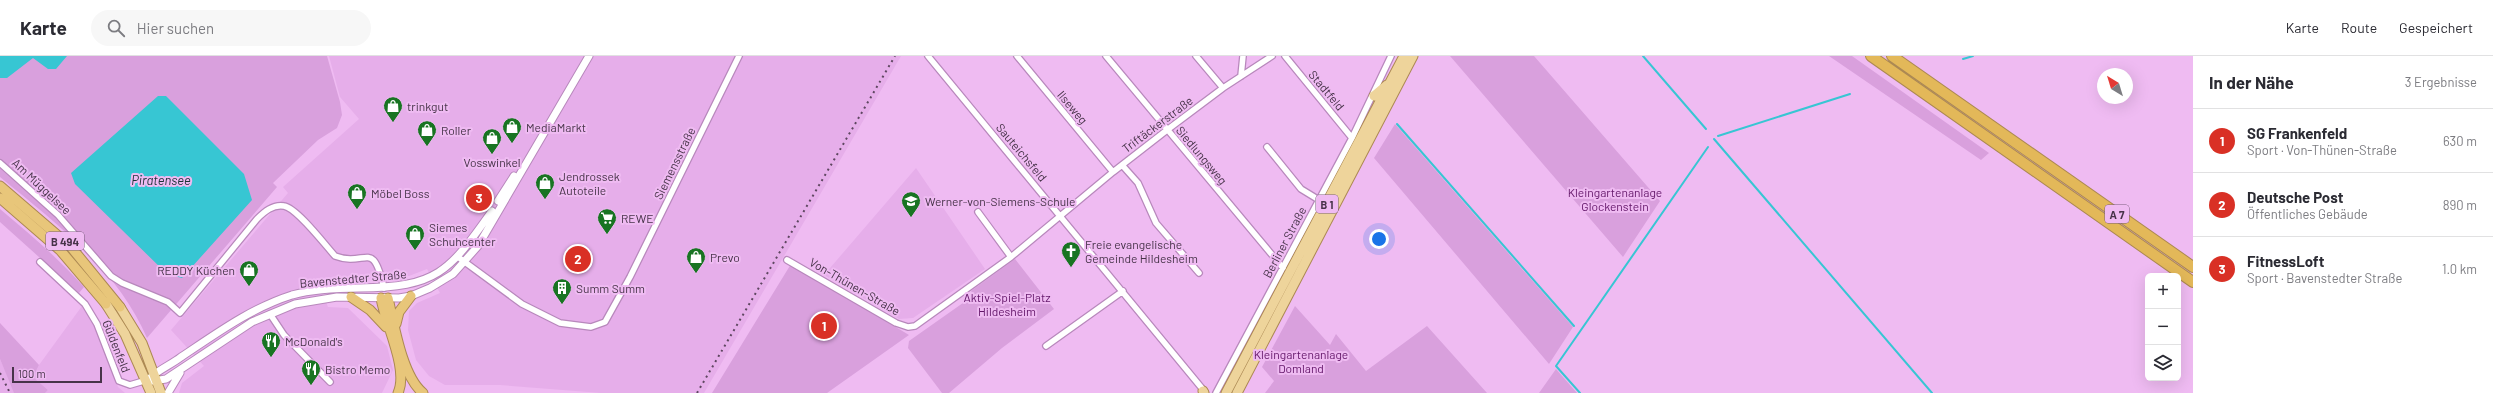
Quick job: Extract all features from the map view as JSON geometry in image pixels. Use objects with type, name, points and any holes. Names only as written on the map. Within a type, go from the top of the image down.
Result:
[{"type":"highway","name":"A 7","points":[[1871,56],[2193,282]]},
{"type":"highway","name":"A 7","points":[[1892,56],[2193,267]]},
{"type":"highway","name":"B 494","points":[[0,186],[71,247],[120,306]]},
{"type":"highway","name":"B 494","points":[[0,198],[60,250],[106,304]]},
{"type":"highway","points":[[392,329],[399,312],[411,296]]},
{"type":"highway","points":[[351,297],[370,310],[392,329],[409,373],[423,393]]},
{"type":"highway","points":[[384,298],[402,376],[398,393]]},
{"type":"main road","name":"B 1","points":[[1220,392],[1404,56]]},
{"type":"main road","name":"B 1","points":[[1237,393],[1413,56]]},
{"type":"main road","points":[[1374,96],[1390,83]]},
{"type":"main road","name":"B 494","points":[[106,304],[140,364],[151,393]]},
{"type":"main road","name":"B 494","points":[[120,306],[142,343],[161,393]]},
{"type":"street","name":"Bavenstedter Straße","points":[[156,377],[166,380],[183,370],[234,333],[270,314],[315,300],[351,297],[384,298],[411,296],[442,282],[466,262],[478,246],[589,56]]},
{"type":"street","name":"Siemensstraße","points":[[458,257],[522,304],[560,322],[591,327],[605,322],[630,278],[739,56]]},
{"type":"street","name":"Sauteichsfeld","points":[[928,56],[1123,291],[1204,392]]},
{"type":"street","name":"Ilseweg","points":[[1017,56],[1113,172]]},
{"type":"street","name":"Siedlungsweg","points":[[1106,56],[1283,268]]},
{"type":"street","points":[[1196,56],[1223,88]]},
{"type":"street","points":[[1241,76],[1243,56]]},
{"type":"street","name":"Triftäckerstraße","points":[[1061,217],[1113,172],[1167,130],[1223,88],[1272,56]]},
{"type":"street","name":"Stadtfeld","points":[[1285,56],[1352,138]]},
{"type":"street","name":"Berliner Straße","points":[[1220,392],[1283,268],[1374,96],[1392,56]]},
{"type":"street","points":[[1267,147],[1301,189],[1319,200]]},
{"type":"street","name":"Am Müggelsee","points":[[0,163],[58,215],[111,276],[122,283],[168,302],[180,313],[257,219],[272,207],[280,205],[292,209],[335,256],[344,259],[366,257],[373,259],[380,269],[384,288]]},
{"type":"street","name":"Bavenstedter Straße","points":[[147,380],[156,377],[229,325],[266,305],[293,295],[314,291],[401,287],[427,279],[444,269],[458,257],[494,208],[508,184],[526,163]]},
{"type":"street","points":[[1122,165],[1138,183],[1156,223],[1199,273]]},
{"type":"street","points":[[978,212],[1011,258]]},
{"type":"street","name":"Von-Thünen-Straße","points":[[787,260],[896,324],[908,327],[915,326],[1011,258],[1061,217]]},
{"type":"street","name":"Güldenfeld","points":[[40,262],[85,304],[97,324],[119,381],[130,386],[147,380]]},
{"type":"street","points":[[384,288],[384,298]]},
{"type":"street","points":[[1046,346],[1123,291]]},
{"type":"street","points":[[270,314],[284,336],[330,382]]},
{"type":"street","points":[[168,393],[183,370]]},
{"type":"shaded area","points":[[329,56],[901,56],[704,393],[601,393],[500,385],[445,385],[429,376],[416,360],[408,330],[409,311],[417,303],[440,293],[427,269],[409,276],[319,283],[328,307],[348,308],[387,346],[393,370],[382,393],[179,393],[182,383],[204,366],[171,330],[288,193],[283,187],[359,119],[340,97]]},
{"type":"shaded area","name":"Werner-von-Siemens-Schule","points":[[916,168],[985,269],[913,318],[899,319],[824,275]]},
{"type":"shaded area","points":[[82,306],[93,323],[118,387],[125,393],[45,393],[48,390],[33,377],[39,365]]},
{"type":"shaded area","points":[[0,359],[14,391],[14,393],[0,393]]},
{"type":"green space","points":[[0,56],[327,56],[340,102],[342,115],[337,128],[318,140],[273,183],[277,187],[147,338],[135,313],[103,269],[84,249],[43,212],[0,177]]},
{"type":"green space","name":"Kleingartenanlage Glockenstein","points":[[1450,56],[1534,56],[1660,201],[1623,257]]},
{"type":"green space","points":[[1829,56],[1852,56],[1989,153],[1981,160]]},
{"type":"green space","points":[[1395,124],[1573,327],[1549,364],[1374,158]]},
{"type":"green space","points":[[0,209],[44,246],[74,276],[84,287],[79,293],[0,222]]},
{"type":"green space","name":"Aktiv-Spiel-Platz Hildesheim","points":[[1015,259],[1054,309],[1002,348],[949,393],[942,393],[908,348],[909,341],[974,295],[971,291]]},
{"type":"green space","points":[[791,264],[909,335],[827,393],[712,393]]},
{"type":"green space","name":"Kleingartenanlage Domland","points":[[1295,306],[1330,345],[1336,334],[1366,371],[1427,326],[1487,393],[1265,393],[1274,381],[1262,367]]},
{"type":"green space","points":[[0,323],[39,365],[33,377],[48,390],[45,393],[14,393],[0,359]]},
{"type":"green space","points":[[1556,369],[1577,393],[1539,393]]},
{"type":"water","points":[[0,56],[67,56],[56,69],[48,69],[33,58],[7,78],[0,78]]},
{"type":"water","name":"Piratensee","points":[[158,96],[166,96],[244,174],[252,200],[182,278],[167,274],[75,184],[71,173]]},
{"type":"waterway","points":[[1643,56],[1706,129]]},
{"type":"waterway","points":[[1963,59],[1973,56]]},
{"type":"waterway","points":[[1718,136],[1850,94]]},
{"type":"waterway","points":[[1397,124],[1574,326]]},
{"type":"waterway","points":[[1714,139],[1932,393]]},
{"type":"waterway","points":[[1580,393],[1556,366],[1708,147]]},
{"type":"railway","points":[[697,393],[895,56]]},
{"type":"railway","points":[[0,373],[10,393]]},
{"type":"place","name":"trinkgut","points":[[393,123]]},
{"type":"place","name":"MediaMarkt","points":[[512,144]]},
{"type":"place","name":"Roller","points":[[427,147]]},
{"type":"place","name":"Vosswinkel","points":[[492,155]]},
{"type":"place","name":"FitnessLoft","points":[[479,198]]},
{"type":"place","name":"Jendrossek Autoteile","points":[[545,200]]},
{"type":"place","name":"Möbel Boss","points":[[357,210]]},
{"type":"place","name":"Werner-von-Siemens-Schule","points":[[911,218]]},
{"type":"place","name":"REWE","points":[[607,235]]},
{"type":"place","name":"Siemes Schuhcenter","points":[[415,251]]},
{"type":"place","name":"Deutsche Post","points":[[578,259]]},
{"type":"place","name":"Freie evangelische Gemeinde Hildesheim","points":[[1071,268]]},
{"type":"place","name":"Prevo","points":[[696,274]]},
{"type":"place","name":"REDDY Küchen","points":[[249,287]]},
{"type":"place","name":"Summ Summ","points":[[562,305]]},
{"type":"place","name":"SG Frankenfeld","points":[[824,326]]},
{"type":"place","name":"McDonald's","points":[[271,358]]},
{"type":"place","name":"Bistro Memo","points":[[311,386]]}]
